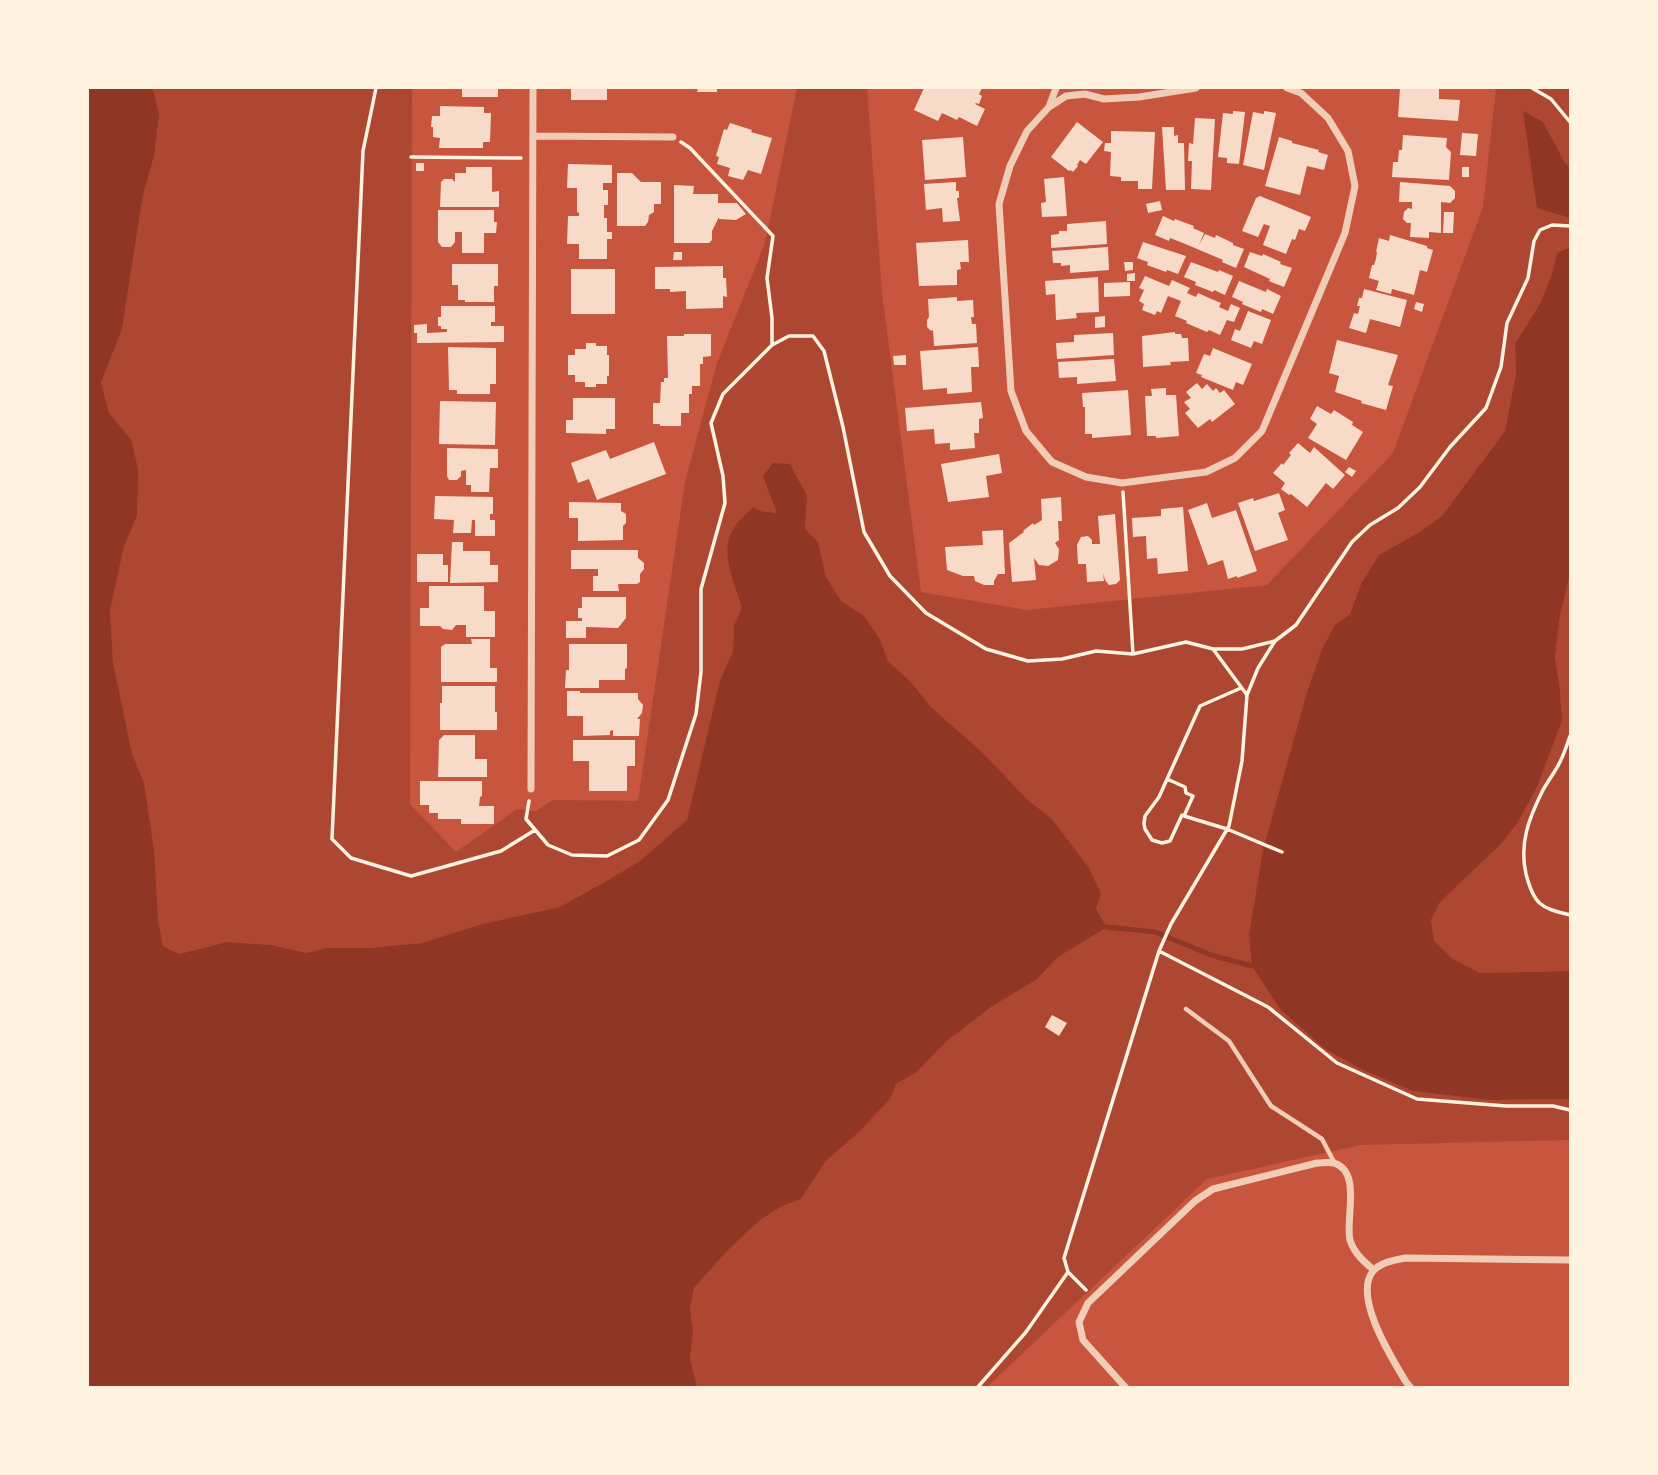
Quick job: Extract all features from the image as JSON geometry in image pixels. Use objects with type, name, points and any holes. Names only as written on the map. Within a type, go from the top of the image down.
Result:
[{"type":"street","points":[[531,789],[533,88]]},
{"type":"street","points":[[1049,107],[1056,88]]},
{"type":"street","points":[[1196,88],[1139,97],[1104,99],[1085,94],[1066,96],[1049,107],[1027,131],[1010,166],[999,204],[1011,391],[1026,431],[1052,462],[1086,477],[1122,483],[1206,472],[1235,458],[1262,432],[1345,233],[1355,186],[1348,151],[1328,118],[1301,93],[1287,88]]},
{"type":"street","points":[[533,136],[673,136]]},
{"type":"street","points":[[1126,1388],[1083,1340],[1079,1322],[1088,1303],[1195,1202],[1213,1189],[1317,1163],[1335,1163],[1350,1180],[1350,1240],[1359,1258],[1374,1270]]},
{"type":"street","points":[[1411,1388],[1379,1336],[1368,1301],[1368,1282],[1374,1270],[1405,1258],[1570,1260]]},
{"type":"lane","points":[[1186,1009],[1229,1041],[1271,1106],[1322,1139],[1335,1163]]},
{"type":"path","points":[[376,88],[363,151],[332,839],[351,858],[411,876],[501,851],[535,831]]},
{"type":"path","points":[[1532,88],[1551,99],[1569,117],[1570,122]]},
{"type":"path","points":[[673,136],[690,148],[773,236],[766,278],[772,318],[772,345]]},
{"type":"path","points":[[411,157],[533,158]]},
{"type":"path","points":[[531,789],[526,819],[548,845],[572,855],[607,856],[639,840],[668,800],[696,714],[701,672],[701,589],[725,503],[723,476],[710,423],[723,394],[772,345],[789,336],[813,336],[824,351],[843,427],[864,532],[890,576],[926,613],[986,649],[1028,661],[1062,659],[1096,651],[1133,654],[1185,642],[1213,649],[1242,649],[1275,640],[1296,625],[1352,542],[1370,525],[1398,508],[1486,408],[1501,367],[1507,323],[1528,278],[1534,241],[1540,230],[1552,225],[1570,226]]},
{"type":"path","points":[[1122,483],[1133,654]]},
{"type":"path","points":[[1088,1292],[1068,1272],[1064,1258],[1159,951],[1171,924],[1227,830],[1242,761],[1247,695],[1258,668],[1275,640]]},
{"type":"path","points":[[1213,649],[1247,695]]},
{"type":"path","points":[[1167,779],[1185,787],[1186,793],[1193,796],[1170,841],[1162,843],[1152,840],[1144,824],[1145,816],[1159,797],[1167,779],[1200,706],[1241,688]]},
{"type":"path","points":[[1570,736],[1559,764],[1526,828],[1524,862],[1531,892],[1539,904],[1570,915]]},
{"type":"path","points":[[1184,816],[1282,852]]},
{"type":"path","points":[[1159,951],[1268,1007],[1338,1062],[1417,1099],[1553,1106],[1570,1110]]},
{"type":"path","points":[[977,1388],[1026,1332],[1068,1272]]},
{"type":"shaded area","points":[[88,88],[150,88],[153,90],[159,114],[154,156],[143,195],[122,329],[101,383],[109,413],[131,439],[138,469],[137,516],[124,546],[110,611],[113,662],[132,754],[144,783],[154,850],[158,920],[163,946],[179,954],[227,942],[272,945],[307,953],[325,948],[369,948],[422,943],[482,924],[560,907],[640,861],[687,820],[720,680],[733,652],[734,625],[742,608],[729,568],[729,537],[753,507],[760,511],[777,513],[763,476],[773,463],[790,464],[807,496],[805,529],[818,542],[826,577],[841,601],[864,616],[880,639],[888,661],[911,682],[931,707],[981,751],[1028,800],[1052,819],[1089,868],[1101,894],[1096,909],[1107,927],[1058,957],[1036,980],[991,1007],[947,1041],[917,1072],[896,1084],[890,1099],[825,1162],[801,1199],[782,1206],[760,1220],[694,1288],[690,1308],[693,1331],[690,1359],[697,1387],[88,1387]]},
{"type":"shaded area","points":[[150,88],[412,88],[410,804],[456,852],[517,809],[536,811],[553,800],[638,801],[685,482],[717,363],[765,243],[797,88],[867,88],[882,293],[921,592],[1027,610],[1267,585],[1393,453],[1483,207],[1496,88],[1570,88],[1570,247],[1557,253],[1541,302],[1515,344],[1516,374],[1505,431],[1442,516],[1418,533],[1361,584],[1350,614],[1335,625],[1322,649],[1290,753],[1413,1091],[1489,1100],[1570,1099],[1570,1140],[1361,1145],[1207,1179],[987,1387],[697,1387],[690,1359],[693,1331],[690,1308],[694,1288],[760,1220],[782,1206],[801,1199],[825,1162],[890,1099],[896,1084],[917,1072],[947,1041],[991,1007],[1036,980],[1058,957],[1107,926],[1095,909],[1052,819],[1028,800],[981,751],[931,707],[911,682],[888,661],[880,639],[864,616],[841,602],[826,577],[818,542],[805,529],[807,496],[763,476],[777,513],[760,511],[730,569],[743,608],[734,625],[733,652],[720,680],[687,820],[640,861],[560,907],[482,924],[422,943],[369,948],[325,948],[307,953],[272,945],[227,942],[179,954],[163,946],[144,783],[132,755],[113,662],[110,611],[124,546],[137,516],[131,439],[109,413],[101,383],[122,329],[143,195],[154,156],[153,91]]},
{"type":"shaded area","points":[[1523,111],[1543,122],[1570,168],[1570,218],[1537,208]]},
{"type":"shaded area","points":[[1570,247],[1570,574],[1560,616],[1555,657],[1562,721],[1537,787],[1518,822],[1502,843],[1440,902],[1431,920],[1434,941],[1453,959],[1480,973],[1570,971],[1570,1099],[1489,1100],[1413,1091],[1361,1069],[1324,1048],[1280,1009],[1252,966],[1249,935],[1263,850],[1307,692],[1322,649],[1335,625],[1350,614],[1361,584],[1379,555],[1442,516],[1505,431],[1516,374],[1515,344],[1541,302],[1557,253]]},
{"type":"shaded area","points":[[1570,574],[1570,971],[1480,973],[1453,959],[1434,941],[1431,920],[1440,902],[1502,843],[1518,822],[1537,787],[1562,721],[1555,657],[1560,616]]},
{"type":"building","points":[[462,88],[498,88],[498,97],[462,97]]},
{"type":"building","points":[[571,88],[607,88],[607,100],[571,100]]},
{"type":"building","points":[[698,88],[717,88],[717,92],[697,92]]},
{"type":"building","points":[[924,88],[982,88],[979,104],[975,104],[985,109],[977,126],[959,117],[957,120],[942,113],[938,121],[914,110]]},
{"type":"building","points":[[1400,88],[1439,88],[1439,99],[1460,100],[1458,121],[1398,117]]},
{"type":"building","points":[[440,106],[484,107],[484,113],[491,113],[490,142],[483,142],[483,148],[439,148],[440,138],[433,137],[431,127],[432,116],[440,116]]},
{"type":"building","points":[[1233,111],[1245,112],[1239,164],[1227,163],[1227,158],[1218,157],[1223,113],[1233,114]]},
{"type":"building","points":[[1264,111],[1276,113],[1264,170],[1243,165],[1253,112],[1264,114]]},
{"type":"building","points":[[1195,118],[1215,119],[1211,190],[1191,189],[1192,161],[1188,161],[1189,143],[1193,144]]},
{"type":"building","points":[[1077,122],[1103,142],[1086,164],[1080,160],[1073,172],[1051,157]]},
{"type":"building","points":[[730,123],[772,138],[761,174],[748,170],[743,180],[728,176],[730,168],[717,164],[719,157],[716,156],[724,129],[727,130]]},
{"type":"building","points":[[1162,127],[1174,127],[1174,136],[1178,135],[1178,143],[1184,143],[1185,190],[1166,190]]},
{"type":"building","points":[[1111,131],[1155,132],[1152,189],[1138,189],[1138,181],[1121,181],[1121,177],[1110,176],[1111,152],[1104,151],[1105,143],[1111,143]]},
{"type":"building","points":[[1462,133],[1478,134],[1476,156],[1460,155]]},
{"type":"building","points":[[1403,135],[1447,138],[1446,147],[1451,152],[1449,180],[1392,177],[1393,162],[1398,162],[1399,150],[1402,150]]},
{"type":"building","points":[[963,137],[966,177],[925,180],[922,140]]},
{"type":"building","points":[[1279,137],[1328,155],[1324,170],[1307,166],[1300,195],[1265,186]]},
{"type":"building","points":[[416,163],[424,163],[424,171],[416,171]]},
{"type":"building","points":[[568,164],[612,165],[612,183],[603,183],[603,190],[608,190],[608,205],[604,205],[604,218],[607,218],[607,232],[612,232],[612,239],[607,239],[607,259],[579,259],[579,244],[567,244],[568,216],[579,216],[577,188],[567,188]]},
{"type":"building","points":[[466,167],[492,167],[492,192],[499,191],[499,207],[440,207],[441,182],[444,179],[452,179],[455,182],[455,173],[466,173]]},
{"type":"building","points":[[1462,167],[1469,167],[1469,177],[1462,177]]},
{"type":"building","points":[[617,173],[632,173],[641,182],[661,182],[661,204],[654,204],[654,212],[649,215],[645,226],[617,226]]},
{"type":"building","points":[[1064,177],[1067,216],[1042,217],[1041,203],[1046,202],[1044,179]]},
{"type":"building","points":[[956,182],[960,221],[943,222],[942,208],[926,210],[924,184]]},
{"type":"building","points":[[1400,182],[1450,186],[1455,191],[1455,198],[1450,203],[1441,202],[1441,233],[1429,232],[1429,238],[1410,237],[1411,223],[1403,219],[1404,212],[1408,208],[1412,209],[1412,202],[1399,202]]},
{"type":"building","points":[[674,185],[694,186],[693,194],[718,194],[718,203],[737,203],[746,214],[736,220],[719,217],[709,243],[674,243]]},
{"type":"building","points":[[1260,196],[1311,217],[1305,231],[1299,229],[1295,240],[1292,239],[1286,254],[1263,245],[1270,226],[1264,224],[1258,237],[1242,231],[1256,198]]},
{"type":"building","points":[[1160,201],[1162,210],[1148,213],[1146,204]]},
{"type":"building","points":[[438,210],[494,210],[496,233],[484,233],[484,253],[462,253],[462,232],[455,232],[455,242],[451,247],[442,247],[438,242]]},
{"type":"building","points":[[1444,212],[1454,212],[1453,233],[1443,233]]},
{"type":"building","points":[[1163,216],[1194,226],[1193,228],[1204,233],[1199,245],[1205,234],[1215,238],[1216,235],[1244,249],[1236,268],[1183,243],[1155,235]]},
{"type":"building","points":[[1106,221],[1107,244],[1051,248],[1051,235],[1067,231],[1067,224]]},
{"type":"building","points":[[1390,235],[1433,250],[1427,272],[1420,270],[1414,295],[1392,289],[1391,294],[1376,290],[1379,281],[1369,278],[1376,259],[1379,238],[1389,241]]},
{"type":"building","points":[[968,240],[969,262],[960,262],[957,285],[919,286],[916,243]]},
{"type":"building","points":[[1143,242],[1186,256],[1178,274],[1147,265],[1148,262],[1137,258]]},
{"type":"building","points":[[1108,247],[1109,270],[1070,273],[1070,265],[1053,263],[1052,251]]},
{"type":"building","points":[[674,252],[682,252],[682,260],[673,260]]},
{"type":"building","points":[[1250,252],[1262,256],[1263,254],[1292,268],[1284,287],[1244,267]]},
{"type":"building","points":[[1124,262],[1133,262],[1133,270],[1125,271]]},
{"type":"building","points":[[1191,262],[1233,276],[1225,295],[1195,285],[1196,282],[1184,277]]},
{"type":"building","points":[[452,264],[498,264],[498,286],[494,286],[494,302],[458,300],[458,285],[452,285]]},
{"type":"building","points":[[723,266],[727,297],[723,296],[723,308],[686,309],[686,291],[655,289],[655,267]]},
{"type":"building","points":[[571,269],[615,269],[615,314],[571,314]]},
{"type":"building","points":[[1135,273],[1135,281],[1127,281],[1127,274]]},
{"type":"building","points":[[1145,276],[1169,286],[1172,280],[1190,288],[1187,293],[1196,297],[1198,293],[1221,303],[1219,307],[1228,311],[1231,304],[1240,308],[1234,322],[1227,320],[1220,335],[1209,330],[1207,332],[1175,316],[1181,301],[1168,296],[1161,313],[1157,311],[1155,315],[1142,310],[1144,304],[1139,301],[1144,290],[1139,288]]},
{"type":"building","points":[[1098,277],[1099,312],[1076,313],[1077,318],[1056,320],[1055,294],[1046,295],[1045,281]]},
{"type":"building","points":[[1239,281],[1281,296],[1273,314],[1262,309],[1261,312],[1232,297]]},
{"type":"building","points":[[1130,282],[1130,296],[1104,297],[1104,283]]},
{"type":"building","points":[[1364,289],[1407,300],[1400,327],[1370,319],[1366,333],[1349,328],[1354,313],[1358,314],[1360,306],[1357,306]]},
{"type":"building","points":[[957,297],[957,301],[973,300],[974,317],[971,317],[972,324],[976,324],[977,343],[934,346],[933,330],[927,327],[928,299]]},
{"type":"building","points":[[1416,302],[1424,304],[1422,312],[1414,309]]},
{"type":"building","points":[[441,306],[495,306],[495,322],[491,322],[491,326],[504,326],[504,342],[417,343],[414,325],[427,324],[427,333],[447,332],[447,329],[438,326]]},
{"type":"building","points":[[1248,311],[1271,320],[1262,344],[1254,341],[1251,348],[1231,340],[1235,329],[1240,331]]},
{"type":"building","points":[[1105,316],[1105,327],[1095,328],[1095,317]]},
{"type":"building","points":[[1175,332],[1181,334],[1182,338],[1188,338],[1189,361],[1143,367],[1142,336]]},
{"type":"building","points":[[1113,333],[1114,355],[1057,359],[1056,343],[1074,342],[1074,335]]},
{"type":"building","points":[[711,334],[711,356],[703,357],[703,364],[700,364],[700,386],[692,386],[689,413],[681,413],[681,426],[653,424],[653,403],[660,403],[661,382],[668,378],[667,336]]},
{"type":"building","points":[[1337,340],[1398,355],[1388,385],[1393,386],[1386,410],[1335,392],[1339,376],[1329,373]]},
{"type":"building","points":[[586,343],[607,346],[607,384],[585,387],[585,382],[575,382],[575,375],[568,375],[568,355],[575,355],[575,349],[586,349]]},
{"type":"building","points":[[448,347],[496,348],[496,384],[490,384],[490,394],[457,394],[457,390],[449,390]]},
{"type":"building","points":[[978,347],[979,367],[971,367],[972,392],[947,394],[947,388],[923,390],[920,351]]},
{"type":"building","points":[[1213,348],[1252,364],[1243,385],[1236,382],[1233,390],[1196,373],[1204,354],[1210,356]]},
{"type":"building","points":[[906,355],[906,365],[894,365],[893,356]]},
{"type":"building","points":[[1114,359],[1116,381],[1077,384],[1077,377],[1059,378],[1058,362]]},
{"type":"building","points":[[1197,383],[1202,389],[1207,384],[1213,391],[1216,388],[1220,393],[1224,390],[1235,404],[1212,422],[1210,419],[1198,428],[1185,413],[1190,409],[1184,402],[1191,398],[1186,392]]},
{"type":"building","points":[[1166,388],[1166,395],[1176,395],[1179,436],[1147,436],[1145,396],[1152,396],[1151,389]]},
{"type":"building","points":[[1128,390],[1131,435],[1092,438],[1092,434],[1085,434],[1082,393]]},
{"type":"building","points":[[573,398],[615,398],[615,429],[606,429],[606,434],[566,433],[566,420],[573,420]]},
{"type":"building","points":[[440,401],[496,402],[495,445],[439,444]]},
{"type":"building","points":[[981,402],[983,418],[979,419],[979,433],[974,433],[975,448],[950,450],[950,443],[935,444],[934,429],[907,431],[905,408]]},
{"type":"building","points":[[1317,406],[1331,414],[1334,410],[1363,432],[1346,460],[1308,438],[1317,424],[1310,419]]},
{"type":"building","points":[[654,442],[666,474],[597,500],[589,479],[578,483],[571,463],[606,450],[610,459]]},
{"type":"building","points":[[1298,443],[1310,453],[1314,447],[1345,475],[1333,489],[1326,483],[1307,507],[1281,489],[1285,483],[1273,473],[1282,463],[1283,465]]},
{"type":"building","points":[[447,448],[498,449],[498,468],[490,468],[489,492],[471,492],[471,485],[466,485],[466,470],[461,471],[457,480],[449,480]]},
{"type":"building","points":[[999,454],[1002,473],[986,476],[989,497],[948,502],[941,464]]},
{"type":"building","points":[[1349,467],[1356,471],[1352,477],[1345,472]]},
{"type":"building","points":[[1279,493],[1285,510],[1278,513],[1288,540],[1255,551],[1238,503]]},
{"type":"building","points":[[435,496],[493,497],[493,514],[490,514],[490,520],[495,520],[495,536],[475,536],[475,520],[472,520],[471,533],[453,533],[454,520],[434,519]]},
{"type":"building","points":[[1061,497],[1062,521],[1058,521],[1059,540],[1055,543],[1059,549],[1058,560],[1048,566],[1039,565],[1034,558],[1036,580],[1012,582],[1009,543],[1033,523],[1034,525],[1042,520],[1041,499]]},
{"type":"building","points":[[569,502],[621,503],[621,511],[626,514],[623,540],[578,541],[578,518],[569,518]]},
{"type":"building","points":[[1207,503],[1212,518],[1236,510],[1257,571],[1228,579],[1223,560],[1208,565],[1188,510]]},
{"type":"building","points":[[1183,507],[1188,571],[1158,574],[1157,558],[1147,559],[1146,536],[1133,537],[1132,518],[1161,516],[1161,509]]},
{"type":"building","points":[[1115,514],[1120,580],[1109,585],[1103,573],[1104,581],[1087,582],[1086,564],[1078,564],[1077,545],[1081,537],[1088,536],[1092,544],[1100,544],[1098,516]]},
{"type":"building","points":[[1003,530],[1005,574],[998,574],[994,585],[984,585],[975,581],[974,576],[963,576],[947,570],[945,547],[983,545],[982,531]]},
{"type":"building","points":[[452,542],[463,542],[463,551],[490,551],[490,565],[498,565],[498,582],[450,583]]},
{"type":"building","points":[[571,550],[638,550],[638,558],[644,563],[640,582],[618,584],[619,591],[593,591],[593,576],[598,576],[598,569],[571,569]]},
{"type":"building","points":[[417,554],[443,554],[443,565],[448,565],[448,582],[417,582]]},
{"type":"building","points":[[429,586],[484,586],[484,611],[495,611],[495,637],[466,637],[466,625],[456,625],[452,630],[440,626],[420,626],[420,608],[429,608]]},
{"type":"building","points":[[582,597],[626,597],[626,618],[618,628],[586,627],[586,638],[566,638],[566,621],[582,621],[582,618],[578,618],[578,608],[582,608]]},
{"type":"building","points":[[471,639],[490,639],[490,668],[497,668],[497,682],[441,682],[441,647],[445,644],[472,644]]},
{"type":"building","points":[[569,644],[627,644],[625,680],[599,680],[599,688],[565,688],[566,670],[569,670]]},
{"type":"building","points":[[442,686],[495,686],[497,730],[440,730]]},
{"type":"building","points":[[567,691],[638,693],[638,699],[643,705],[642,713],[637,719],[640,719],[639,736],[613,736],[613,730],[610,735],[583,736],[583,716],[567,716]]},
{"type":"building","points":[[444,735],[475,735],[475,759],[487,759],[487,777],[438,777],[439,740]]},
{"type":"building","points":[[573,740],[635,740],[635,766],[627,766],[627,791],[589,791],[589,761],[573,761]]},
{"type":"building","points":[[420,781],[482,781],[479,806],[494,806],[494,824],[461,824],[461,819],[438,819],[438,813],[429,813],[429,805],[420,805]]},
{"type":"building","points":[[1052,1015],[1067,1023],[1059,1036],[1045,1027]]},
{"type":"waterway","points":[[1107,927],[1155,932],[1211,955],[1252,966]]}]
